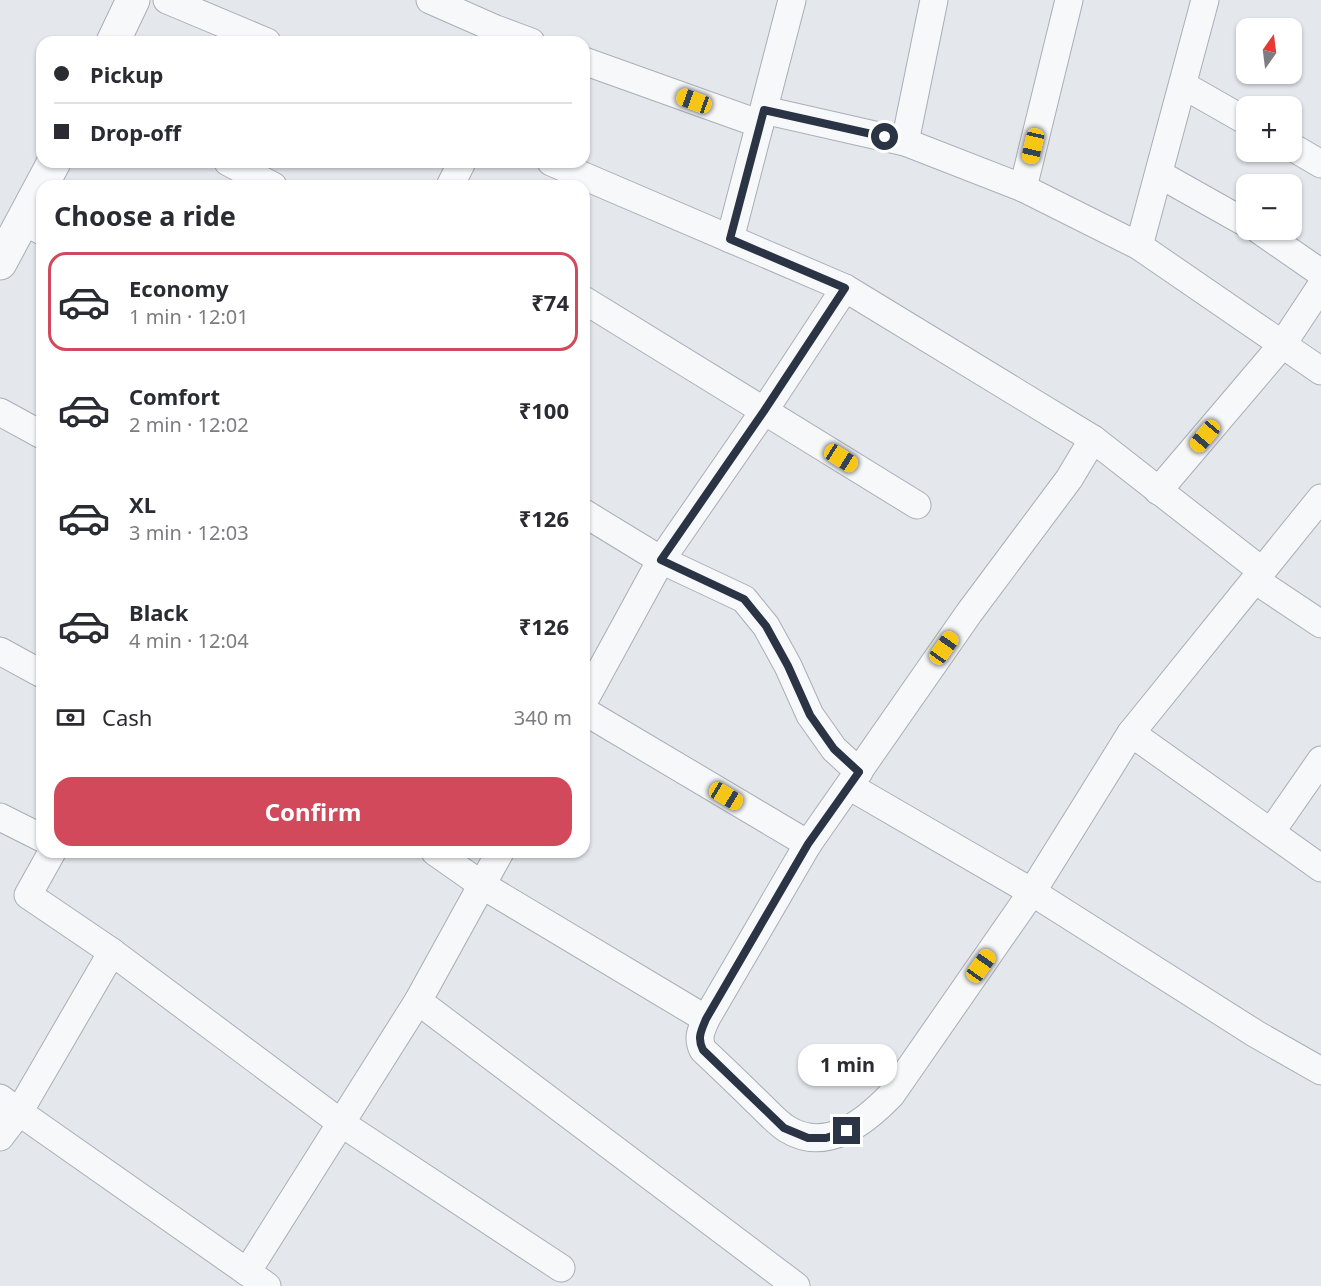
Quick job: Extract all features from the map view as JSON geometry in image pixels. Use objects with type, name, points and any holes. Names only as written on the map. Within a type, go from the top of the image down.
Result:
[{"type":"street","points":[[116,36],[133,0]]},
{"type":"street","points":[[167,0],[253,36]]},
{"type":"street","points":[[430,0],[515,36]]},
{"type":"street","points":[[730,239],[792,0]]},
{"type":"street","points":[[905,142],[933,0]]},
{"type":"street","points":[[1023,188],[1069,0]]},
{"type":"street","points":[[1139,246],[1205,0]]},
{"type":"street","points":[[590,63],[762,117],[905,142],[1023,188],[1139,246],[1321,371]]},
{"type":"street","points":[[1183,85],[1236,115]]},
{"type":"street","points":[[1302,153],[1321,164]]},
{"type":"street","points":[[239,168],[262,180]]},
{"type":"street","points":[[565,168],[845,288],[1093,439],[1321,624]]},
{"type":"street","points":[[1159,174],[1236,217]]},
{"type":"street","points":[[0,263],[32,226]]},
{"type":"street","points":[[1273,240],[1321,273]]},
{"type":"street","points":[[1158,491],[1282,345],[1321,286]]},
{"type":"street","points":[[590,690],[661,560],[764,411],[845,288]]},
{"type":"street","points":[[590,304],[917,505]]},
{"type":"street","points":[[0,412],[36,432]]},
{"type":"street","points":[[1093,439],[1069,479],[969,613],[808,844],[706,1019],[699,1042],[703,1050],[784,1128],[808,1138],[826,1138],[847,1131],[871,1117],[891,1095],[1032,892],[1131,734],[1321,498]]},
{"type":"street","points":[[590,517],[661,560],[744,599],[766,626],[788,666],[810,715],[854,779],[1246,1028],[1321,1071]]},
{"type":"street","points":[[0,651],[36,671]]},
{"type":"street","points":[[590,715],[808,844]]},
{"type":"street","points":[[1131,734],[1321,868]]},
{"type":"street","points":[[1271,832],[1321,760]]},
{"type":"street","points":[[0,817],[36,835]]},
{"type":"street","points":[[49,858],[28,895],[112,952],[341,1123],[561,1268]]},
{"type":"street","points":[[444,858],[482,885],[706,1019]]},
{"type":"street","points":[[10,1105],[257,1279],[341,1123],[418,1001],[497,858]]},
{"type":"street","points":[[0,1137],[10,1105],[112,952]]},
{"type":"street","points":[[418,1001],[796,1286]]},
{"type":"route","points":[[847,1131],[826,1138],[808,1138],[784,1128],[703,1050],[699,1042],[706,1019],[808,844],[859,772],[834,749],[810,715],[788,666],[766,626],[744,599],[661,560],[764,411],[845,288],[730,239],[764,110],[885,137]]}]
